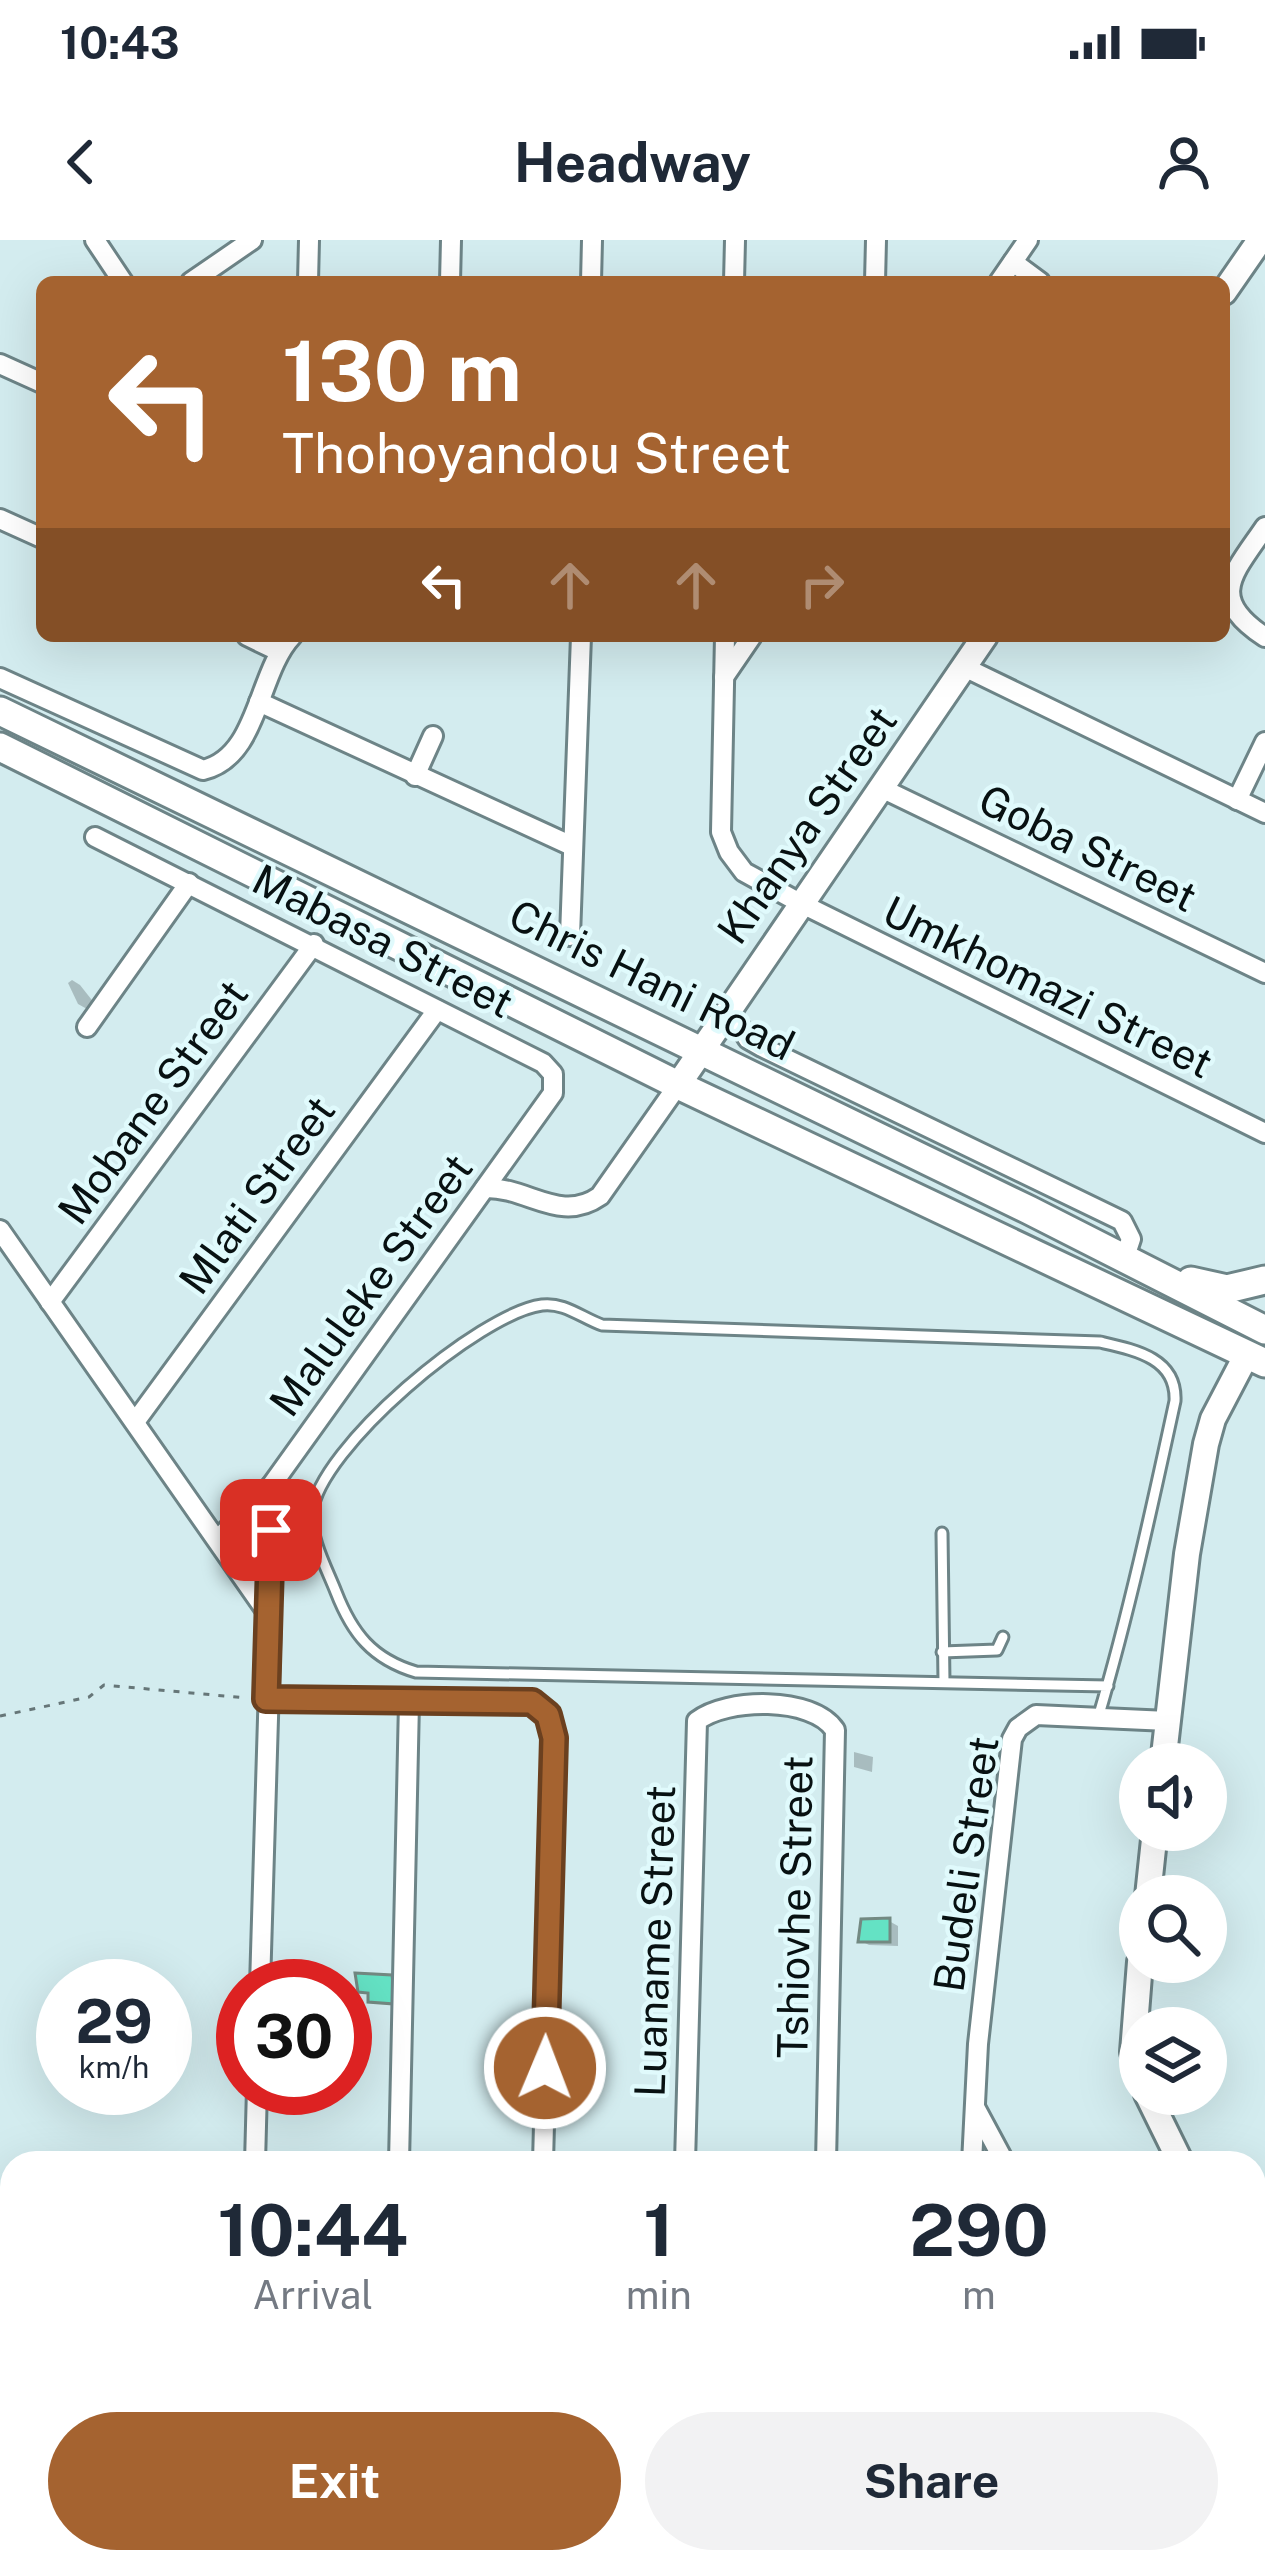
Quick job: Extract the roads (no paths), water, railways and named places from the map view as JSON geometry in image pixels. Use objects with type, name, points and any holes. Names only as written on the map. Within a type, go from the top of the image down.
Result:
[{"type":"main road","name":"Chris Hani Road","points":[[0,712],[1263,1325]]},
{"type":"main road","name":"Chris Hani Road","points":[[0,747],[677,1085],[1256,1358]]},
{"type":"main road","points":[[1135,1266],[1227,1289],[1265,1280]]},
{"type":"street","points":[[94,240],[119,276]]},
{"type":"street","points":[[200,276],[252,240]]},
{"type":"street","points":[[308,276],[309,240]]},
{"type":"street","points":[[450,276],[451,240]]},
{"type":"street","points":[[591,276],[592,240]]},
{"type":"street","points":[[734,276],[735,240]]},
{"type":"street","points":[[875,276],[876,240]]},
{"type":"street","points":[[1003,276],[1028,240]]},
{"type":"street","points":[[1230,283],[1260,240]]},
{"type":"street","points":[[1013,262],[1032,276]]},
{"type":"street","points":[[0,364],[36,380]]},
{"type":"street","points":[[0,519],[36,535]]},
{"type":"street","points":[[1230,585],[1265,527]]},
{"type":"street","points":[[1230,596],[1233,611],[1265,638]]},
{"type":"street","points":[[259,642],[278,651]]},
{"type":"street","points":[[0,678],[202,770],[232,756],[278,651],[286,642]]},
{"type":"street","points":[[570,936],[581,642]]},
{"type":"street","name":"Umkhomazi Street","points":[[724,642],[724,842],[744,872],[1265,1133]]},
{"type":"street","points":[[724,677],[748,642]]},
{"type":"street","name":"Khanya Street","points":[[485,1188],[513,1190],[559,1209],[591,1203],[600,1196],[981,642]]},
{"type":"street","points":[[964,667],[1265,814]]},
{"type":"street","points":[[259,702],[572,846]]},
{"type":"street","points":[[415,776],[433,736]]},
{"type":"street","points":[[1237,800],[1265,742]]},
{"type":"street","name":"Goba Street","points":[[879,787],[1265,973]]},
{"type":"street","name":"Mabasa Street","points":[[95,837],[543,1063]]},
{"type":"street","name":"Mabasa Street","points":[[87,1027],[190,883]]},
{"type":"street","name":"Mobane Street","points":[[50,1302],[314,944]]},
{"type":"street","points":[[728,1008],[748,1039],[762,1047],[1122,1221],[1131,1239],[1135,1266]]},
{"type":"street","name":"Mlati Street","points":[[135,1422],[437,1010]]},
{"type":"street","name":"Maluleke Street","points":[[218,1539],[271,1486],[553,1093],[554,1075],[543,1063]]},
{"type":"street","points":[[0,1229],[271,1618]]},
{"type":"street","points":[[1165,1743],[1187,1554],[1206,1444],[1214,1419],[1256,1358],[1263,1325]]},
{"type":"street","points":[[261,1959],[271,1486]]},
{"type":"street","points":[[266,1699],[532,1702],[551,1723],[543,2151]]},
{"type":"street","points":[[399,2151],[409,1702]]},
{"type":"street","name":"Tshiovhe Street","points":[[697,1721],[731,1706],[804,1708],[825,1717],[835,1730],[826,2151]]},
{"type":"street","name":"Budeli Street","points":[[972,2151],[1012,1739],[1036,1715],[1168,1721]]},
{"type":"street","name":"Luaname Street","points":[[685,2151],[697,1721]]},
{"type":"street","points":[[974,2105],[999,2151]]},
{"type":"street","points":[[255,2151],[256,2115]]},
{"type":"street","points":[[1157,2115],[1175,2151]]},
{"type":"lane","points":[[1098,1718],[1108,1685],[1133,1593],[1175,1401],[1176,1385],[1169,1371],[1128,1348],[1100,1342],[925,1334],[602,1325],[546,1304],[481,1334],[404,1390],[357,1435],[318,1491],[313,1530],[343,1609],[367,1647],[398,1666],[447,1674],[1108,1685]]},
{"type":"lane","points":[[942,1533],[944,1682]]},
{"type":"lane","points":[[942,1652],[993,1651],[1003,1636]]}]
